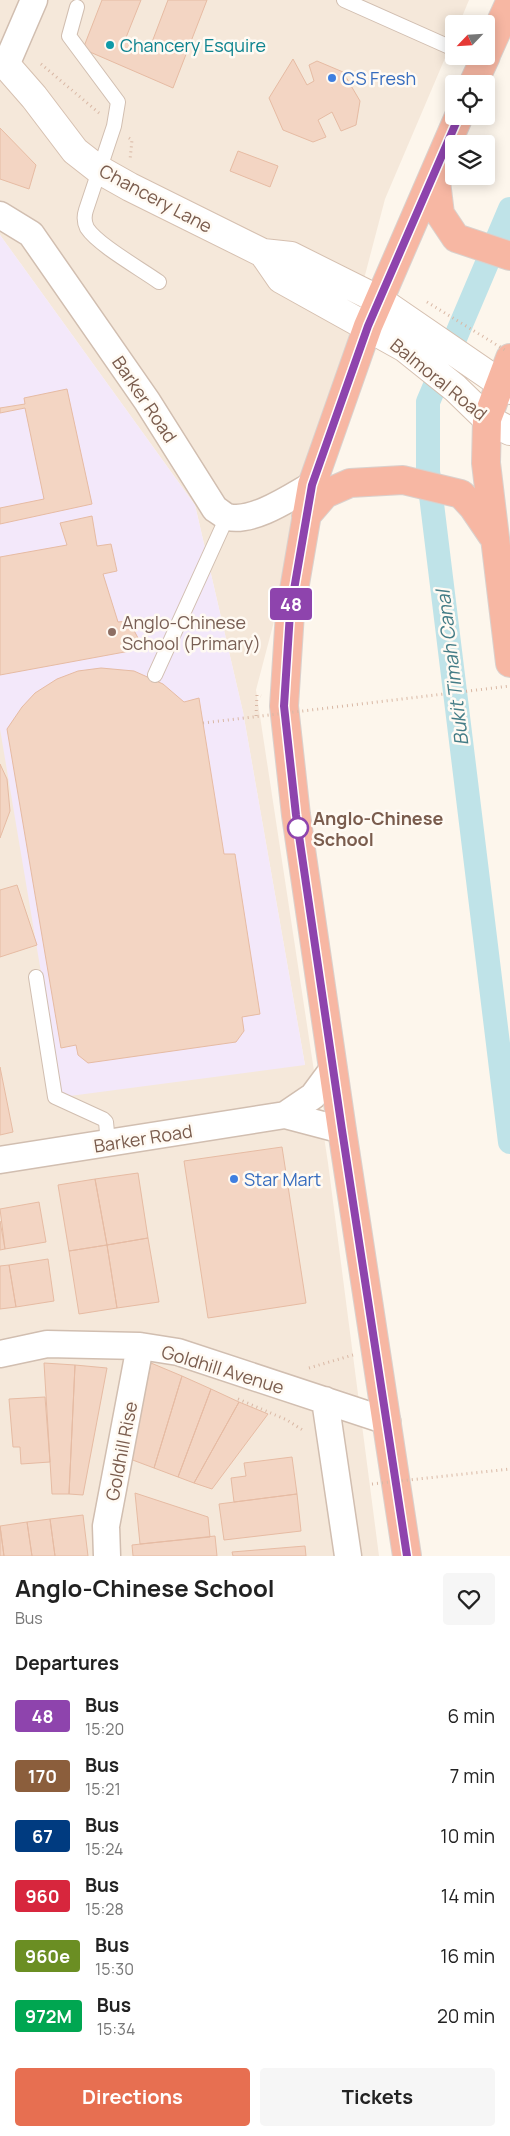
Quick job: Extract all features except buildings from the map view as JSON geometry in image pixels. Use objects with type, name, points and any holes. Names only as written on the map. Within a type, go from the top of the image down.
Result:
[{"type":"highway","points":[[495,32],[510,2]]},
{"type":"highway","points":[[407,1556],[296,815],[284,706],[290,613],[312,485],[368,326],[455,125]]},
{"type":"highway","points":[[435,173],[440,214],[456,238],[510,256]]},
{"type":"highway","points":[[506,370],[498,425],[486,475],[510,663]]},
{"type":"highway","points":[[486,475],[502,453],[510,448]]},
{"type":"highway","points":[[306,516],[325,494],[350,483],[403,480],[461,494],[474,507],[494,540]]},
{"type":"street","points":[[7,57],[34,0]]},
{"type":"street","name":"Chancery Lane","points":[[7,57],[75,151],[98,169],[130,188],[263,253],[291,256],[379,300]]},
{"type":"street","name":"Barker Road","points":[[0,215],[31,234],[147,401],[215,509],[228,517]]},
{"type":"street","name":"Chancery Lane","points":[[263,253],[281,279],[368,326]]},
{"type":"street","name":"Balmoral Road","points":[[379,300],[455,388],[498,425]]},
{"type":"street","name":"Balmoral Road","points":[[368,326],[410,337],[466,361],[506,370]]},
{"type":"street","points":[[228,517],[246,517],[276,506],[312,485]]},
{"type":"street","name":"Barker Road","points":[[285,1115],[313,1096],[333,1070]]},
{"type":"street","name":"Barker Road","points":[[0,1160],[285,1115],[342,1130]]},
{"type":"street","name":"Goldhill Avenue","points":[[0,1354],[47,1344],[140,1346],[178,1352],[387,1421]]},
{"type":"street","name":"Goldhill Rise","points":[[107,1556],[106,1526],[140,1346]]},
{"type":"street","points":[[325,1400],[348,1556]]},
{"type":"lane","points":[[344,0],[445,45]]},
{"type":"lane","points":[[77,8],[69,36],[118,102],[114,126],[98,169],[86,210],[84,218],[86,226],[94,237],[159,282]]},
{"type":"lane","points":[[155,676],[228,517]]},
{"type":"lane","points":[[36,977],[54,1097],[103,1119],[106,1122],[108,1143]]},
{"type":"path","points":[[7,57],[114,126],[132,140],[130,162]]},
{"type":"path","points":[[427,302],[506,370]]},
{"type":"path","points":[[203,723],[510,686]]},
{"type":"path","points":[[235,1398],[287,1420],[333,1452]]},
{"type":"path","points":[[372,1484],[510,1469]]},
{"type":"shaded area","points":[[0,0],[469,0],[463,15],[445,15],[445,58],[385,199],[256,690],[328,1163],[379,1556],[0,1556],[0,729],[305,1065],[243,712],[195,505],[0,235]]},
{"type":"shaded area","name":"Anglo-Chinese School (Primary)","points":[[0,235],[195,505],[243,712],[305,1065],[62,1097],[0,729]]},
{"type":"waterway","name":"Bukit Timah Canal","points":[[510,209],[428,402],[428,471],[510,1142]]},
{"type":"bus line","name":"48","points":[[407,1556],[296,815],[284,706],[290,613],[301,539],[312,485],[368,326],[455,125]]},
{"type":"place","name":"Chancery Esquire","points":[[110,45]]},
{"type":"place","name":"CS Fresh","points":[[332,78]]},
{"type":"place","name":"Anglo-Chinese School (Primary)","points":[[112,632]]},
{"type":"place","name":"Anglo-Chinese School","points":[[298,828]]},
{"type":"place","name":"Star Mart","points":[[234,1179]]}]
